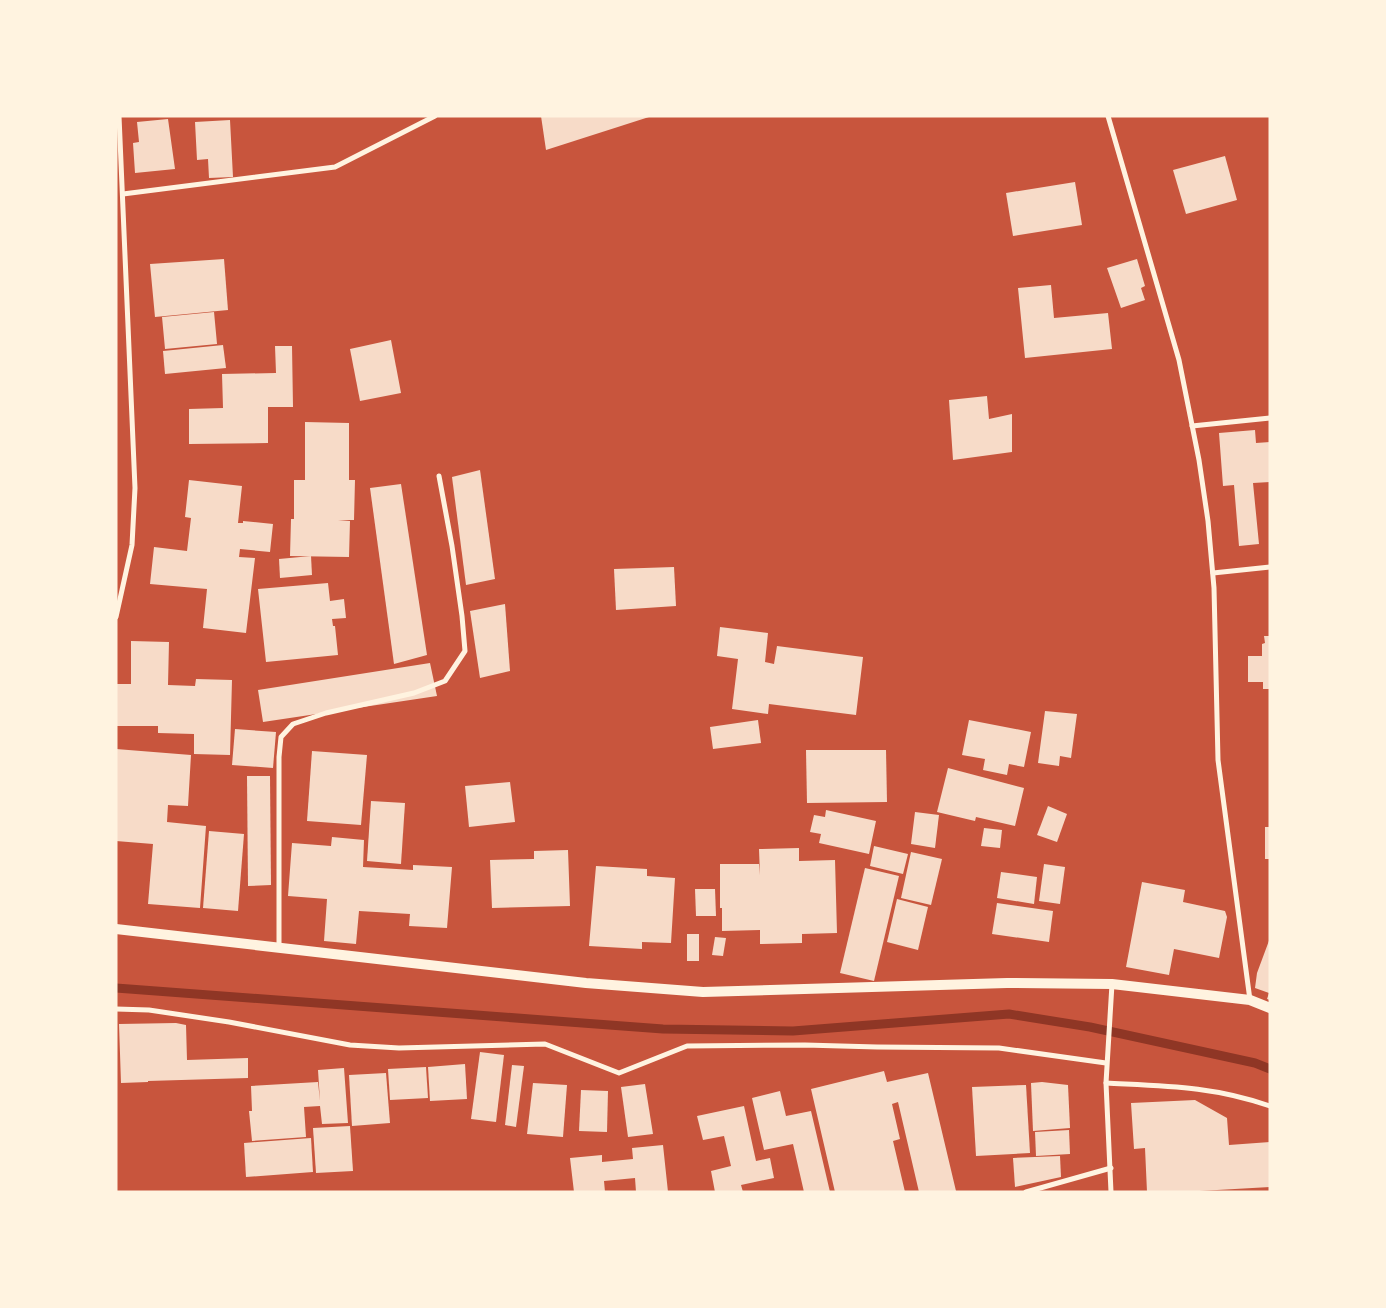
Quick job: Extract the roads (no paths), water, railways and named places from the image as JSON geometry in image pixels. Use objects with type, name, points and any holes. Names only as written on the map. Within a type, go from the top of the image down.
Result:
[{"type":"main road","points":[[116,929],[586,984],[703,992],[1006,984],[1112,984],[1250,1000],[1270,1008]]},
{"type":"street","points":[[116,617],[132,545],[135,488],[119,116]]},
{"type":"street","points":[[123,194],[335,167],[436,116]]},
{"type":"street","points":[[1108,116],[1176,351],[1192,426],[1207,513],[1213,573],[1218,760],[1250,1000]]},
{"type":"street","points":[[1192,426],[1270,418]]},
{"type":"street","points":[[279,948],[279,757],[281,737],[293,724],[301,721],[326,713],[414,693],[445,680],[465,651],[456,572],[439,476]]},
{"type":"street","points":[[1213,573],[1270,566]]},
{"type":"street","points":[[1111,1192],[1106,1062],[1112,984]]},
{"type":"street","points":[[116,1009],[149,1010],[230,1022],[350,1045],[400,1048],[545,1044],[619,1072],[687,1046],[805,1045],[999,1048],[1106,1062]]},
{"type":"street","points":[[1106,1083],[1191,1087],[1246,1098],[1270,1106]]},
{"type":"street","points":[[1026,1192],[1111,1168]]},
{"type":"waterway","points":[[116,988],[663,1029],[793,1031],[1009,1014],[1090,1027],[1255,1063],[1270,1069]]}]
